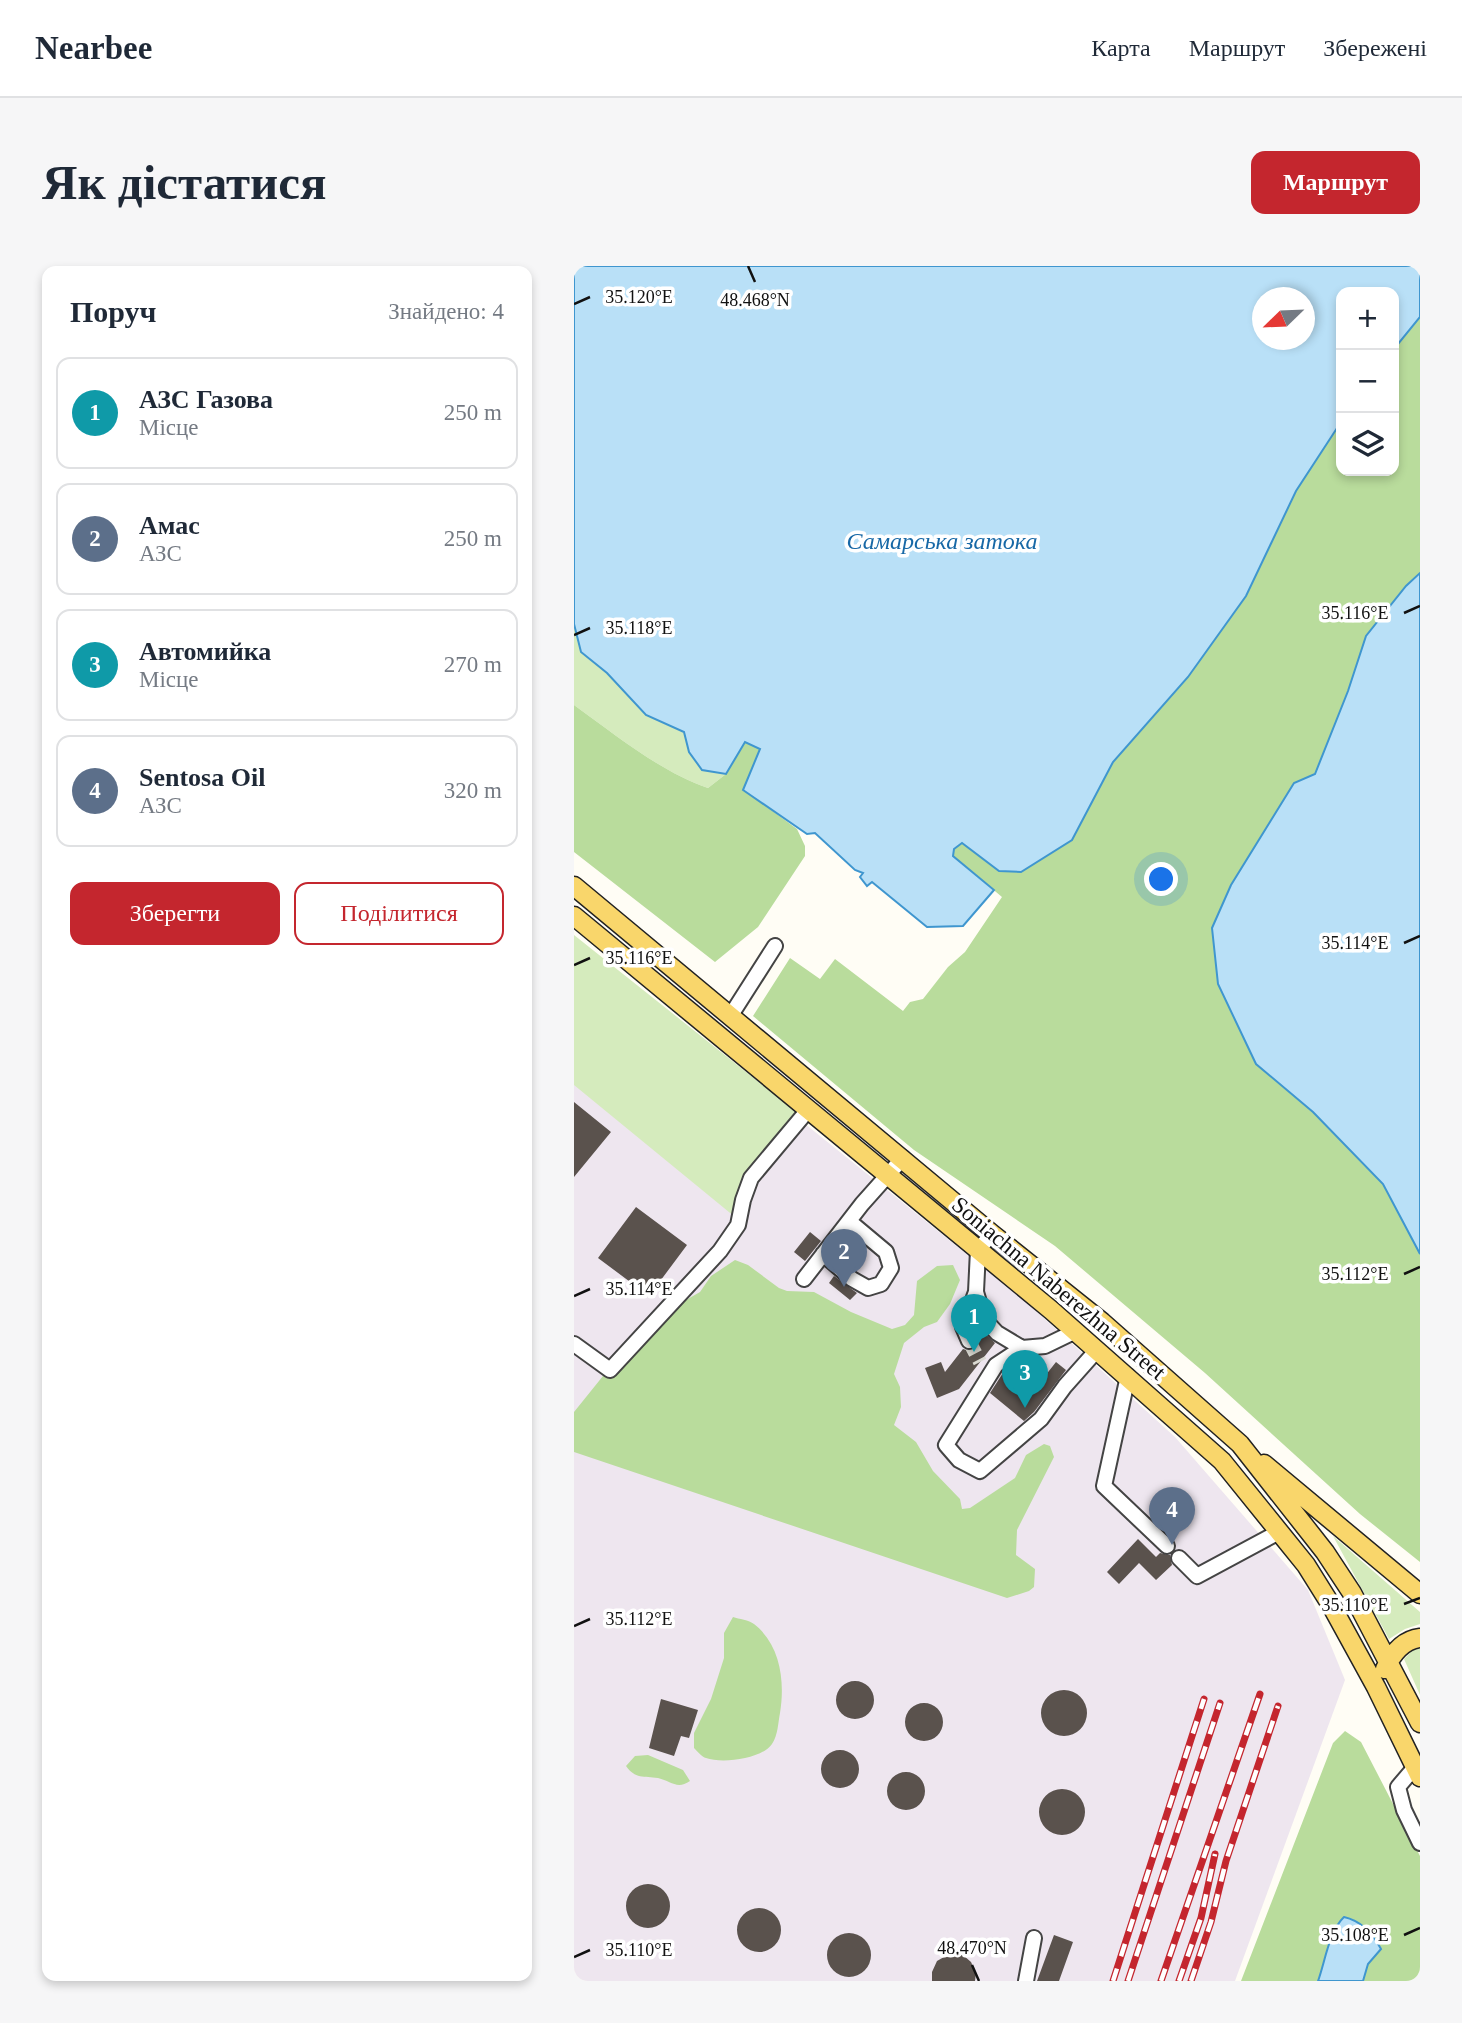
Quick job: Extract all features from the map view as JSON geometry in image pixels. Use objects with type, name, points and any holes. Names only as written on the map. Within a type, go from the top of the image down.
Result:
[{"type":"main road","name":"Soniachna Naberezhna Street","points":[[574,886],[992,1234],[1102,1322],[1240,1444],[1325,1552],[1352,1593],[1420,1723]]},
{"type":"main road","name":"Soniachna Naberezhna Street","points":[[574,916],[1086,1340],[1222,1461],[1306,1565],[1376,1687],[1418,1772]]},
{"type":"main road","points":[[1240,1444],[1420,1594]]},
{"type":"main road","points":[[1376,1687],[1397,1649],[1413,1639],[1420,1638]]},
{"type":"lane","points":[[731,1015],[775,946]]},
{"type":"lane","points":[[574,1344],[610,1370],[720,1251],[738,1225],[751,1178],[808,1110]]},
{"type":"lane","points":[[804,1279],[903,1158]]},
{"type":"lane","points":[[823,1254],[852,1279],[868,1288],[881,1284],[891,1268],[887,1252],[849,1221]]},
{"type":"lane","points":[[969,1342],[963,1327],[976,1292],[978,1250],[992,1234]]},
{"type":"lane","points":[[976,1292],[984,1319],[997,1333],[1021,1348]]},
{"type":"lane","points":[[1086,1340],[1021,1348],[996,1364],[946,1445],[959,1460],[980,1471],[1041,1419],[1065,1386],[1086,1340],[1102,1322]]},
{"type":"lane","points":[[980,1362],[989,1375]]},
{"type":"lane","points":[[1128,1376],[1104,1486],[1167,1546]]},
{"type":"lane","points":[[1179,1558],[1197,1576],[1279,1532]]},
{"type":"lane","points":[[1418,1772],[1398,1787],[1404,1810],[1420,1843]]},
{"type":"lane","points":[[1026,1981],[1034,1938]]},
{"type":"shaded area","points":[[574,938],[1025,1301],[1175,1437],[1308,1590],[1345,1680],[1235,1981],[574,1981]]},
{"type":"green space","points":[[1420,317],[1420,573],[1406,586],[1366,636],[1348,691],[1315,774],[1294,783],[1231,885],[1256,1064],[1313,1112],[1383,1184],[1420,1254],[1420,1562],[1360,1514],[1205,1373],[1055,1246],[914,1150],[753,1016],[790,958],[820,979],[835,959],[903,1011],[910,1002],[923,999],[948,967],[965,952],[1002,897],[953,856],[954,849],[962,843],[1072,840],[1113,762],[1188,677],[1296,491],[1336,430],[1336,476],[1399,476],[1399,343]]},
{"type":"green space","points":[[574,624],[581,652],[607,673],[646,715],[684,732],[689,752],[702,770],[726,774],[708,788],[690,781],[638,751],[574,705]]},
{"type":"green space","points":[[574,705],[655,762],[708,788],[726,774],[745,742],[761,749],[744,790],[797,829],[805,846],[805,856],[758,927],[715,962],[574,852]]},
{"type":"green space","points":[[574,935],[799,1114],[748,1175],[737,1196],[735,1217],[574,1085]]},
{"type":"green space","points":[[735,1260],[748,1265],[779,1288],[814,1292],[851,1312],[892,1329],[905,1325],[914,1315],[917,1281],[937,1266],[953,1265],[960,1280],[950,1304],[937,1322],[924,1327],[904,1343],[894,1374],[900,1387],[901,1407],[894,1425],[916,1442],[933,1471],[960,1499],[962,1509],[970,1508],[1015,1478],[1026,1455],[1044,1444],[1050,1446],[1054,1457],[1017,1530],[1016,1555],[1035,1569],[1034,1587],[1007,1598],[574,1452],[574,1412],[603,1376],[618,1369],[679,1304],[700,1292],[711,1276]]},
{"type":"green space","points":[[1333,1536],[1420,1612],[1420,1624],[1389,1639]]},
{"type":"green space","points":[[733,1617],[754,1624],[770,1642],[781,1677],[780,1713],[776,1737],[767,1749],[751,1757],[713,1760],[694,1748],[694,1733],[711,1699],[724,1658],[724,1633]]},
{"type":"green space","points":[[1420,1648],[1420,1695],[1404,1659],[1413,1650]]},
{"type":"green space","points":[[1345,1731],[1361,1742],[1420,1856],[1420,1981],[1363,1981],[1368,1964],[1381,1948],[1369,1929],[1345,1917],[1339,1922],[1318,1981],[1241,1981],[1333,1743]]},
{"type":"green space","points":[[648,1755],[683,1770],[690,1781],[678,1785],[658,1778],[640,1776],[626,1766],[635,1756]]},
{"type":"water","name":"Самарська затока","points":[[574,266],[1420,266],[1420,317],[1399,343],[1399,287],[1336,287],[1336,430],[1296,491],[1246,596],[1188,677],[1113,762],[1072,840],[1021,872],[999,871],[962,843],[954,849],[953,856],[994,890],[963,926],[927,927],[872,882],[867,886],[860,877],[863,873],[855,870],[815,833],[807,834],[743,790],[760,749],[745,742],[726,774],[702,770],[689,752],[684,732],[646,715],[607,673],[581,652],[574,624]]},
{"type":"water","points":[[1420,573],[1420,1254],[1383,1184],[1313,1112],[1256,1064],[1218,984],[1212,928],[1231,885],[1294,783],[1315,774],[1348,691],[1366,636],[1406,586]]},
{"type":"water","points":[[1344,1917],[1366,1929],[1381,1949],[1368,1964],[1363,1981],[1318,1981],[1331,1938]]},
{"type":"building","points":[[574,1102],[611,1132],[574,1177]]},
{"type":"building","points":[[636,1207],[687,1245],[649,1296],[598,1258]]},
{"type":"building","points":[[810,1232],[821,1241],[805,1261],[794,1252]]},
{"type":"building","points":[[834,1276],[857,1293],[850,1300],[829,1283]]},
{"type":"building","points":[[979,1328],[995,1343],[959,1389],[937,1398],[925,1368],[941,1362],[945,1372],[963,1349],[969,1351],[976,1347],[979,1341],[976,1333]]},
{"type":"building","points":[[1056,1362],[1066,1370],[1024,1421],[990,1393],[1003,1373],[1014,1382],[1022,1372],[1038,1385]]},
{"type":"building","points":[[1138,1539],[1156,1557],[1160,1553],[1170,1555],[1172,1565],[1156,1580],[1139,1563],[1119,1584],[1107,1572]]},
{"type":"building","points":[[855,1681],[868,1687],[874,1700],[868,1713],[855,1719],[842,1713],[836,1700],[842,1687]]},
{"type":"building","points":[[1064,1690],[1081,1696],[1087,1713],[1081,1730],[1064,1736],[1047,1730],[1041,1713],[1047,1696]]},
{"type":"building","points":[[661,1699],[698,1710],[689,1738],[681,1736],[674,1756],[649,1748]]},
{"type":"building","points":[[924,1703],[937,1709],[943,1722],[937,1735],[924,1741],[911,1735],[905,1722],[911,1709]]},
{"type":"building","points":[[840,1750],[853,1756],[859,1769],[853,1782],[840,1788],[827,1782],[821,1769],[827,1756]]},
{"type":"building","points":[[906,1772],[919,1778],[925,1791],[919,1804],[906,1810],[893,1804],[887,1791],[893,1778]]},
{"type":"building","points":[[1062,1789],[1078,1796],[1085,1812],[1078,1828],[1062,1835],[1046,1828],[1039,1812],[1046,1796]]},
{"type":"building","points":[[648,1884],[663,1891],[670,1906],[663,1921],[648,1928],[633,1921],[626,1906],[633,1891]]},
{"type":"building","points":[[759,1908],[774,1915],[781,1930],[774,1945],[759,1952],[744,1945],[737,1930],[744,1915]]},
{"type":"building","points":[[849,1933],[864,1940],[871,1955],[864,1970],[849,1977],[834,1970],[827,1955],[834,1940]]},
{"type":"building","points":[[1054,1935],[1073,1942],[1059,1981],[1037,1981]]},
{"type":"building","points":[[951,1953],[963,1955],[971,1962],[976,1973],[975,1981],[932,1981],[932,1972],[937,1961]]},
{"type":"tunnel","points":[[969,1341],[980,1362]]},
{"type":"railway","points":[[1161,1981],[1260,1694]]},
{"type":"railway","points":[[1113,1981],[1204,1699]]},
{"type":"railway","points":[[1128,1981],[1220,1703]]},
{"type":"railway","points":[[1191,1981],[1211,1922],[1226,1861],[1278,1706]]},
{"type":"railway","points":[[1179,1981],[1201,1918],[1215,1854]]},
{"type":"place","name":"Амас","points":[[844,1287]]},
{"type":"place","name":"АЗС Газова","points":[[974,1352]]},
{"type":"place","name":"Автомийка","points":[[1025,1408]]},
{"type":"place","name":"Sentosa Oil","points":[[1172,1545]]}]
